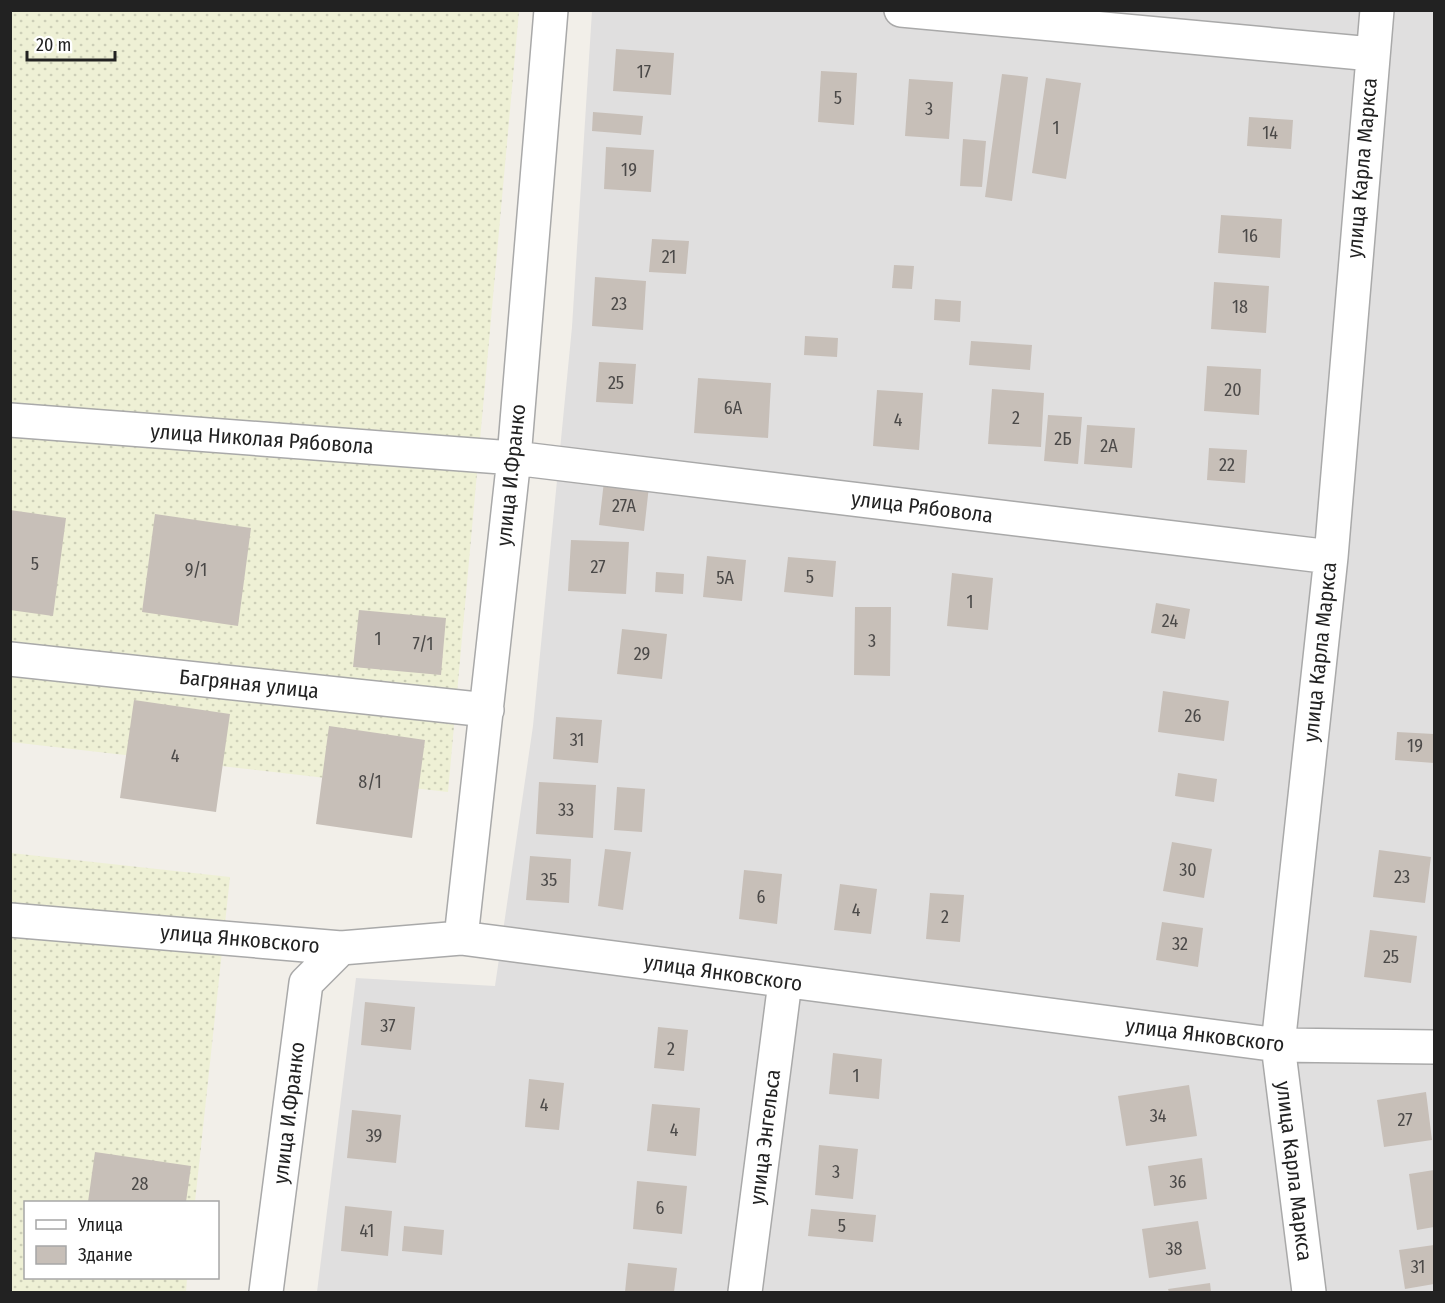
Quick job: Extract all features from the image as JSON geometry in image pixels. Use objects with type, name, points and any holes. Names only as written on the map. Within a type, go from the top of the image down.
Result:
[{"type":"street","name":"улица И.Франко","points":[[461,938],[514,458],[551,10]]},
{"type":"street","points":[[901,10],[1371,54]]},
{"type":"street","name":"улица Карла Маркса","points":[[1309,1293],[1278,1045],[1331,557],[1371,54],[1377,10]]},
{"type":"street","name":"улица Николая Рябовола","points":[[10,420],[514,458]]},
{"type":"street","name":"улица Рябовола","points":[[514,458],[1331,557]]},
{"type":"street","name":"Багряная улица","points":[[10,659],[487,710]]},
{"type":"street","name":"улица Янковского","points":[[10,920],[341,948],[461,938],[1278,1045],[1434,1047]]},
{"type":"street","name":"улица И.Франко","points":[[266,1293],[306,983],[341,948]]},
{"type":"street","name":"улица Энгельса","points":[[745,1293],[785,982]]},
{"type":"shaded area","points":[[592,11],[1434,11],[1434,1292],[317,1292],[356,978],[495,986],[533,726],[572,327]]},
{"type":"green space","points":[[11,11],[519,11],[448,792],[11,742]]},
{"type":"green space","points":[[11,853],[230,877],[195,1201],[24,1201],[24,1279],[187,1279],[186,1292],[11,1292]]},
{"type":"building","points":[[616,49],[674,53],[671,95],[613,91]]},
{"type":"building","points":[[821,71],[857,73],[854,125],[818,122]]},
{"type":"building","points":[[1002,74],[1028,77],[1012,201],[985,197]]},
{"type":"building","points":[[1046,78],[1081,83],[1066,179],[1032,173]]},
{"type":"building","points":[[909,79],[953,82],[949,139],[905,136]]},
{"type":"building","points":[[593,112],[643,116],[641,135],[592,131]]},
{"type":"building","points":[[1249,117],[1293,120],[1291,149],[1247,146]]},
{"type":"building","points":[[963,139],[986,141],[982,187],[960,186]]},
{"type":"building","points":[[606,147],[654,150],[651,192],[604,189]]},
{"type":"building","points":[[1221,215],[1282,219],[1280,258],[1218,253]]},
{"type":"building","points":[[652,239],[689,241],[686,274],[649,272]]},
{"type":"building","points":[[894,265],[914,266],[912,289],[892,288]]},
{"type":"building","points":[[595,277],[646,281],[643,330],[592,326]]},
{"type":"building","points":[[1214,282],[1269,286],[1266,333],[1211,329]]},
{"type":"building","points":[[935,299],[961,301],[960,322],[934,320]]},
{"type":"building","points":[[805,336],[838,338],[837,357],[804,355]]},
{"type":"building","points":[[971,341],[1032,345],[1030,370],[969,365]]},
{"type":"building","points":[[599,362],[636,364],[633,404],[596,402]]},
{"type":"building","points":[[1207,366],[1261,369],[1259,415],[1204,411]]},
{"type":"building","points":[[698,378],[771,383],[768,438],[694,433]]},
{"type":"building","points":[[992,389],[1044,393],[1041,447],[988,444]]},
{"type":"building","points":[[877,390],[923,393],[919,450],[873,446]]},
{"type":"building","points":[[1048,415],[1082,417],[1078,464],[1044,461]]},
{"type":"building","points":[[1087,425],[1135,428],[1132,468],[1084,464]]},
{"type":"building","points":[[1209,448],[1247,450],[1245,483],[1207,480]]},
{"type":"building","points":[[604,481],[649,486],[644,531],[599,525]]},
{"type":"building","points":[[10,510],[66,518],[53,616],[10,610]]},
{"type":"building","points":[[155,514],[251,528],[238,626],[142,612]]},
{"type":"building","points":[[571,540],[629,542],[626,594],[568,591]]},
{"type":"building","points":[[707,556],[746,560],[742,601],[703,597]]},
{"type":"building","points":[[788,557],[836,561],[833,597],[784,592]]},
{"type":"building","points":[[656,572],[684,574],[683,594],[655,592]]},
{"type":"building","points":[[952,573],[993,578],[988,630],[947,626]]},
{"type":"building","points":[[1156,603],[1190,609],[1185,639],[1151,633]]},
{"type":"building","points":[[855,607],[891,607],[890,676],[854,675]]},
{"type":"building","points":[[359,610],[446,618],[441,675],[353,667]]},
{"type":"building","points":[[622,629],[667,634],[662,679],[617,674]]},
{"type":"building","points":[[1163,691],[1229,701],[1224,741],[1158,732]]},
{"type":"building","points":[[134,700],[230,714],[216,812],[120,798]]},
{"type":"building","points":[[556,717],[602,720],[598,763],[553,759]]},
{"type":"building","points":[[329,726],[425,740],[412,838],[316,824]]},
{"type":"building","points":[[1397,732],[1434,734],[1434,763],[1395,760]]},
{"type":"building","points":[[1178,773],[1217,779],[1214,802],[1175,796]]},
{"type":"building","points":[[539,782],[596,785],[593,838],[536,834]]},
{"type":"building","points":[[617,787],[645,789],[642,832],[614,830]]},
{"type":"building","points":[[1172,842],[1212,849],[1204,898],[1163,891]]},
{"type":"building","points":[[605,849],[631,852],[623,910],[598,906]]},
{"type":"building","points":[[1379,850],[1431,857],[1425,903],[1373,897]]},
{"type":"building","points":[[530,856],[571,859],[569,903],[526,900]]},
{"type":"building","points":[[744,870],[782,874],[777,924],[739,919]]},
{"type":"building","points":[[840,884],[877,889],[871,934],[834,930]]},
{"type":"building","points":[[930,893],[964,895],[960,942],[926,939]]},
{"type":"building","points":[[1162,922],[1203,928],[1198,967],[1156,960]]},
{"type":"building","points":[[1370,930],[1417,936],[1411,983],[1364,977]]},
{"type":"building","points":[[365,1002],[415,1007],[411,1050],[361,1045]]},
{"type":"building","points":[[658,1027],[688,1030],[684,1071],[654,1068]]},
{"type":"building","points":[[833,1053],[882,1059],[879,1099],[829,1094]]},
{"type":"building","points":[[529,1079],[564,1083],[559,1130],[525,1127]]},
{"type":"building","points":[[1189,1085],[1197,1136],[1126,1146],[1118,1096]]},
{"type":"building","points":[[1426,1092],[1432,1140],[1384,1147],[1377,1100]]},
{"type":"building","points":[[652,1104],[700,1108],[696,1156],[647,1151]]},
{"type":"building","points":[[352,1110],[401,1115],[396,1163],[347,1158]]},
{"type":"building","points":[[819,1145],[858,1149],[853,1199],[815,1195]]},
{"type":"building","points":[[95,1152],[191,1166],[186,1201],[88,1201]]},
{"type":"building","points":[[1202,1158],[1207,1199],[1154,1206],[1148,1166]]},
{"type":"building","points":[[1434,1170],[1434,1227],[1417,1230],[1409,1174]]},
{"type":"building","points":[[637,1181],[687,1186],[682,1234],[633,1229]]},
{"type":"building","points":[[345,1206],[392,1211],[388,1256],[341,1251]]},
{"type":"building","points":[[811,1209],[876,1215],[873,1242],[808,1236]]},
{"type":"building","points":[[1198,1221],[1206,1269],[1149,1278],[1142,1229]]},
{"type":"building","points":[[404,1226],[444,1230],[442,1255],[402,1251]]},
{"type":"building","points":[[1434,1245],[1434,1284],[1405,1289],[1399,1250]]},
{"type":"building","points":[[628,1263],[677,1268],[674,1292],[625,1292]]},
{"type":"building","points":[[1210,1283],[1211,1292],[1169,1292],[1168,1289]]}]
